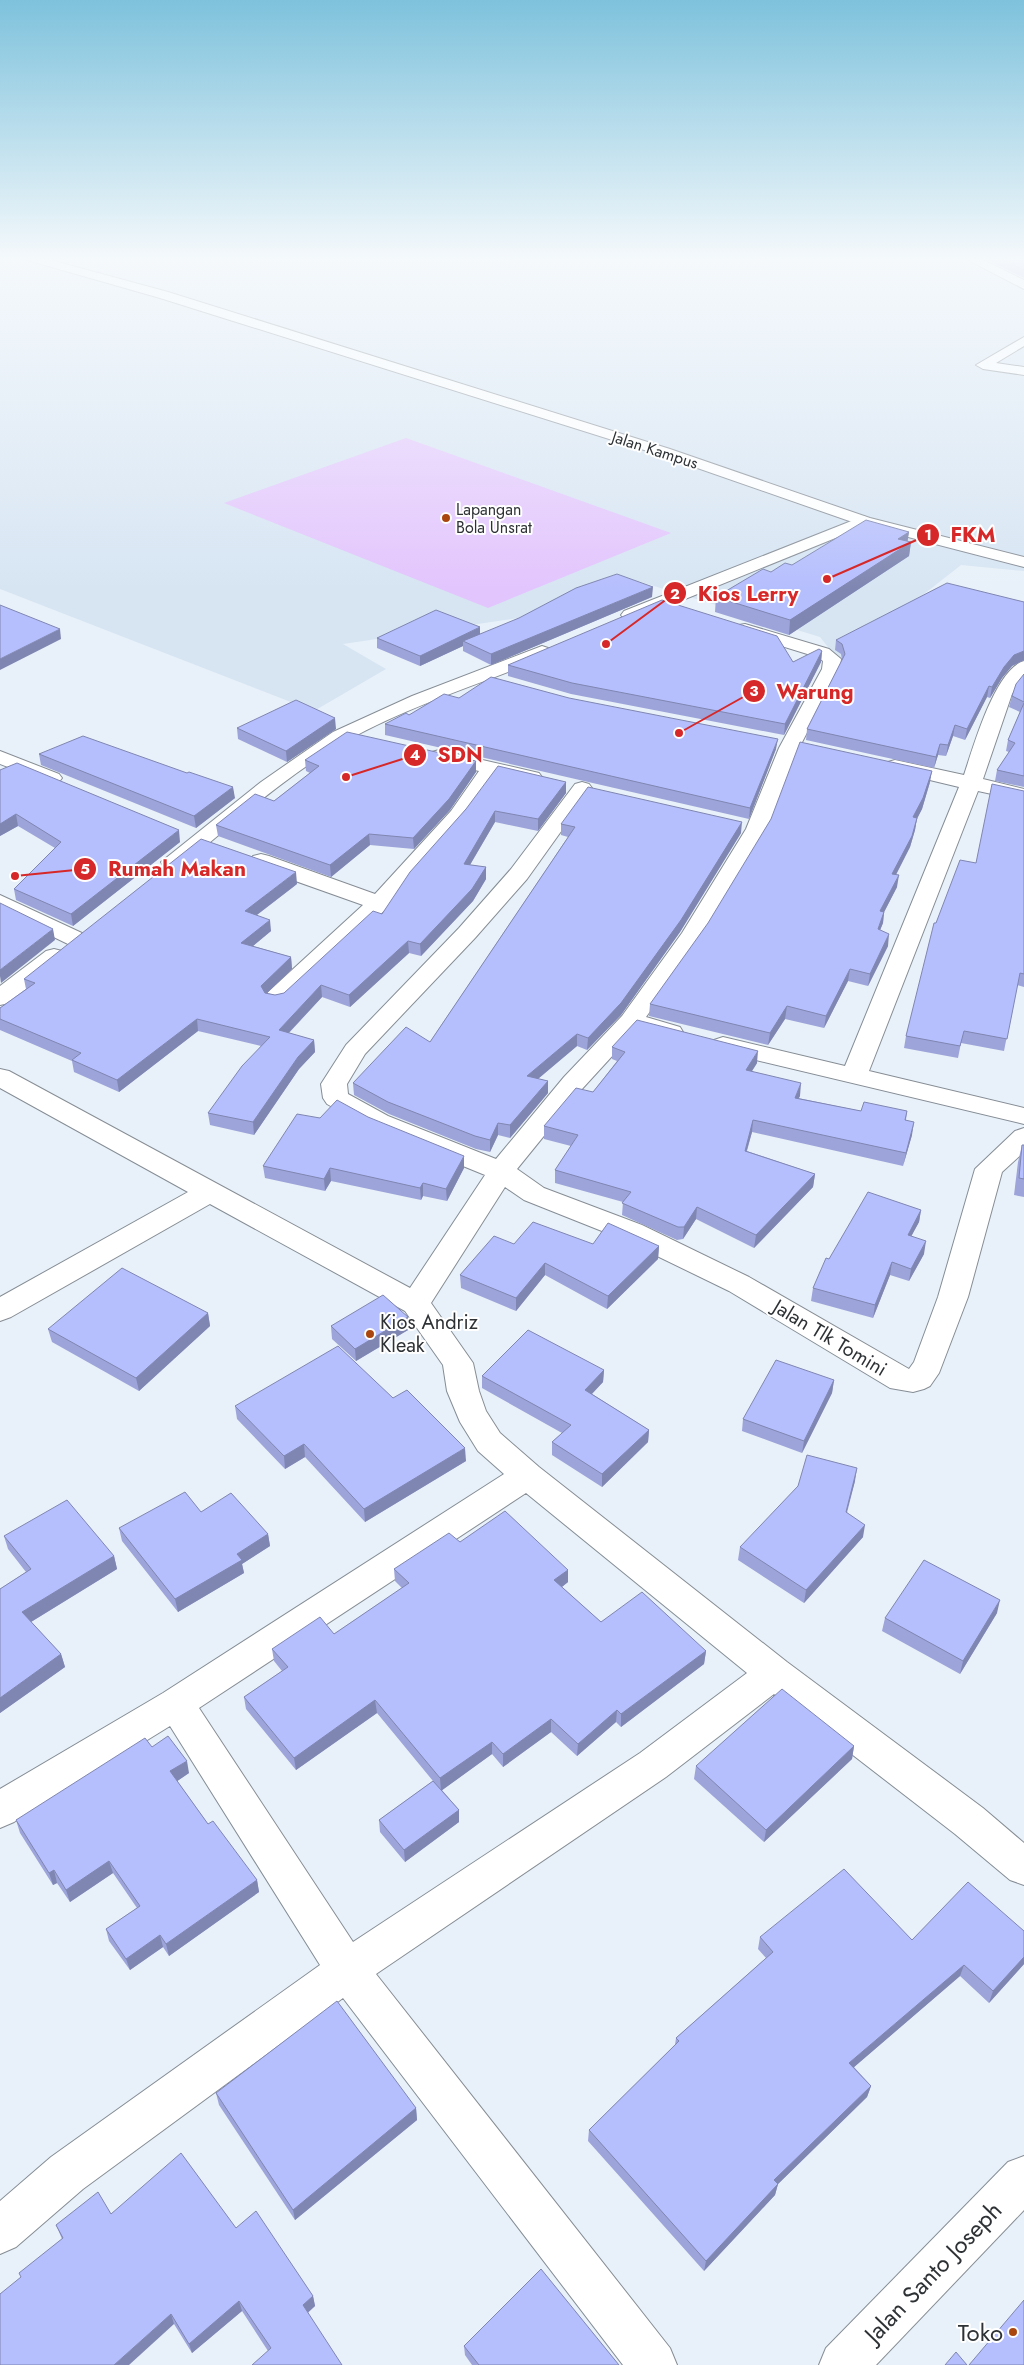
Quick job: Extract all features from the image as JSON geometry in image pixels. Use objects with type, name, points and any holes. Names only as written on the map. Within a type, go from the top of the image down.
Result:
[{"type":"street","name":"Jalan Kampus","points":[[398,368],[665,452],[864,521],[1024,562]]},
{"type":"street","points":[[1006,368],[1024,371]]},
{"type":"street","name":"Jalan Kampus","points":[[847,515],[934,526],[1024,550]]},
{"type":"street","points":[[616,620],[864,521]]},
{"type":"street","points":[[660,602],[687,610]]},
{"type":"street","points":[[415,1304],[501,1171],[573,1083],[631,1021],[693,934],[831,669],[832,659],[823,653],[724,622]]},
{"type":"street","points":[[154,877],[210,843],[249,799],[344,734],[392,710],[483,677],[564,643]]},
{"type":"street","points":[[854,1076],[971,783],[1002,692],[1024,667]]},
{"type":"street","points":[[483,677],[512,685]]},
{"type":"street","points":[[344,734],[370,740]]},
{"type":"street","points":[[425,753],[575,786],[520,874],[467,933],[355,1050],[334,1084],[336,1098],[379,1122],[501,1171]]},
{"type":"street","points":[[0,757],[69,786]]},
{"type":"street","points":[[875,762],[1024,795]]},
{"type":"street","points":[[276,998],[379,903],[458,815],[492,768]]},
{"type":"street","points":[[210,843],[379,903]]},
{"type":"street","points":[[0,902],[84,933],[0,998]]},
{"type":"street","points":[[631,1021],[696,1039],[1024,1116]]},
{"type":"street","points":[[0,1077],[415,1304],[458,1363],[462,1391],[471,1414],[489,1442],[526,1476],[774,1673],[969,1821],[1024,1866]]},
{"type":"street","name":"Jalan Tlk Tomini","points":[[501,1171],[534,1194],[632,1232],[739,1284],[888,1373],[901,1380],[913,1381],[919,1378],[928,1365],[950,1306],[989,1168],[1024,1137]]},
{"type":"street","points":[[0,1310],[211,1191]]},
{"type":"street","points":[[0,1810],[96,1750],[176,1704],[526,1476]]},
{"type":"street","points":[[0,2232],[67,2173],[347,1970],[653,1765],[774,1673]]},
{"type":"street","points":[[176,1704],[347,1970],[653,2365]]},
{"type":"street","name":"Jalan Santo Joseph","points":[[843,2365],[1024,2178]]},
{"type":"shaded area","points":[[0,368],[1024,368],[1024,571],[961,565],[839,661],[820,637],[618,575],[532,616],[343,644],[386,669],[314,711],[0,589]]},
{"type":"shaded area","name":"Lapangan Bola Unsrat","points":[[406,438],[671,533],[488,608],[224,503]]},
{"type":"building","points":[[866,520],[909,532],[898,539],[911,542],[790,620],[716,597],[763,569],[771,572],[785,563],[792,565]]},
{"type":"building","points":[[617,574],[653,587],[491,654],[463,641],[519,618],[576,588]]},
{"type":"building","points":[[947,583],[1024,602],[1024,651],[1014,655],[992,687],[989,686],[967,729],[955,725],[948,745],[940,744],[936,757],[807,729],[845,654],[842,644],[836,640]]},
{"type":"building","points":[[662,600],[777,636],[793,662],[819,649],[822,651],[785,724],[572,683],[508,665]]},
{"type":"building","points":[[0,605],[60,629],[0,659]]},
{"type":"building","points":[[436,610],[480,627],[420,656],[377,638]]},
{"type":"building","points":[[1024,674],[1024,702],[1012,696],[1016,684]]},
{"type":"building","points":[[491,677],[569,698],[778,739],[750,808],[385,724],[406,713],[409,715],[444,694],[459,698]]},
{"type":"building","points":[[296,700],[335,718],[286,751],[237,728]]},
{"type":"building","points":[[1024,703],[1024,776],[997,770],[1015,743],[1008,740]]},
{"type":"building","points":[[347,732],[476,761],[449,799],[413,838],[369,834],[330,865],[216,825],[255,794],[274,801],[319,766],[305,760]]},
{"type":"building","points":[[83,736],[187,773],[189,772],[233,787],[194,816],[39,754]]},
{"type":"building","points":[[800,742],[932,771],[923,798],[913,817],[917,818],[912,836],[892,874],[899,875],[880,911],[884,912],[878,929],[889,934],[870,974],[850,969],[826,1016],[787,1006],[770,1033],[650,1004],[708,923],[771,819]]},
{"type":"building","points":[[17,763],[179,830],[71,914],[14,889],[61,842],[16,814],[0,824],[0,770]]},
{"type":"building","points":[[498,766],[566,782],[538,819],[495,811],[464,864],[486,867],[472,889],[420,944],[408,941],[349,995],[321,985],[279,1030],[314,1040],[298,1057],[253,1122],[208,1113],[242,1066],[270,1037],[197,1019],[117,1080],[72,1060],[81,1053],[0,1019],[0,1008],[35,983],[24,979],[201,839],[296,872],[245,911],[270,920],[241,943],[291,957],[261,986],[265,993],[275,995],[284,993],[373,911],[382,914],[410,872],[466,809]]},
{"type":"building","points":[[992,784],[1024,791],[1024,974],[1020,973],[1007,1039],[964,1031],[960,1046],[906,1036],[934,923],[936,923],[960,860],[976,863]]},
{"type":"building","points":[[588,787],[742,822],[681,920],[621,1003],[588,1038],[577,1034],[527,1076],[548,1081],[510,1125],[498,1123],[490,1140],[388,1102],[353,1083],[406,1027],[430,1042],[575,827],[561,824]]},
{"type":"building","points":[[0,903],[53,929],[0,970]]},
{"type":"building","points":[[637,1020],[758,1051],[746,1070],[801,1083],[795,1098],[861,1111],[864,1102],[907,1111],[905,1120],[914,1122],[906,1153],[753,1120],[745,1151],[815,1174],[756,1235],[697,1207],[684,1227],[678,1227],[622,1203],[631,1192],[555,1170],[578,1135],[544,1126],[576,1088],[593,1092],[625,1052],[612,1047]]},
{"type":"building","points":[[337,1100],[368,1117],[464,1156],[446,1189],[423,1183],[420,1188],[330,1168],[324,1179],[263,1166],[297,1114],[320,1118]]},
{"type":"building","points":[[1022,1145],[1024,1145],[1024,1179],[1019,1178]]},
{"type":"building","points":[[868,1192],[921,1210],[908,1235],[926,1241],[911,1269],[892,1262],[875,1305],[813,1288],[826,1258],[829,1259]]},
{"type":"building","points":[[533,1222],[593,1244],[608,1223],[659,1246],[608,1296],[545,1263],[516,1298],[460,1275],[494,1236],[514,1244]]},
{"type":"building","points":[[122,1268],[208,1313],[136,1378],[48,1329]]},
{"type":"building","points":[[383,1295],[408,1317],[355,1349],[331,1326]]},
{"type":"building","points":[[528,1330],[604,1370],[585,1390],[649,1430],[602,1474],[552,1442],[571,1425],[482,1376]]},
{"type":"building","points":[[338,1346],[393,1398],[407,1390],[465,1448],[364,1509],[304,1444],[284,1456],[235,1406]]},
{"type":"building","points":[[776,1360],[834,1380],[804,1441],[743,1419]]},
{"type":"building","points":[[807,1455],[857,1468],[846,1512],[865,1525],[806,1590],[740,1547],[798,1486]]},
{"type":"building","points":[[185,1492],[201,1512],[231,1493],[268,1534],[237,1554],[242,1560],[175,1599],[119,1528]]},
{"type":"building","points":[[67,1500],[114,1556],[22,1612],[61,1654],[0,1698],[0,1589],[31,1569],[4,1536]]},
{"type":"building","points":[[505,1511],[568,1570],[554,1580],[601,1622],[642,1592],[706,1651],[621,1714],[617,1710],[578,1744],[551,1719],[503,1754],[492,1742],[440,1778],[375,1700],[294,1758],[244,1697],[288,1667],[272,1649],[320,1617],[334,1634],[409,1583],[394,1569],[449,1533],[460,1542]]},
{"type":"building","points":[[924,1560],[1000,1600],[963,1661],[885,1618]]},
{"type":"building","points":[[782,1689],[854,1746],[766,1830],[696,1766]]},
{"type":"building","points":[[168,1736],[187,1761],[170,1771],[208,1824],[213,1821],[257,1880],[166,1944],[160,1935],[126,1959],[106,1929],[140,1906],[109,1861],[66,1890],[54,1870],[49,1873],[16,1820],[145,1738],[152,1747]]},
{"type":"building","points":[[433,1781],[459,1810],[404,1850],[379,1820]]},
{"type":"building","points":[[844,1869],[912,1940],[968,1882],[1024,1931],[1024,1957],[993,1991],[964,1965],[849,2063],[871,2086],[774,2180],[778,2184],[706,2261],[589,2130],[679,2041],[676,2038],[773,1952],[760,1937]]},
{"type":"building","points":[[337,2001],[416,2108],[293,2210],[216,2093]]},
{"type":"building","points":[[181,2153],[236,2228],[256,2211],[313,2296],[303,2305],[342,2365],[252,2365],[271,2348],[239,2301],[189,2344],[171,2314],[114,2365],[0,2365],[0,2294],[21,2277],[19,2273],[63,2238],[56,2225],[98,2192],[111,2214]]},
{"type":"building","points":[[541,2269],[619,2365],[479,2365],[464,2346]]},
{"type":"building","name":"Toko","points":[[1024,2300],[1024,2365],[969,2365]]},
{"type":"building","points":[[956,2352],[967,2365],[945,2365]]},
{"type":"place","name":"Lapangan Bola Unsrat","points":[[446,518]]},
{"type":"place","name":"FKM","points":[[827,579]]},
{"type":"place","name":"Kios Lerry","points":[[606,644]]},
{"type":"place","name":"Warung","points":[[679,733]]},
{"type":"place","name":"SDN","points":[[346,777]]},
{"type":"place","name":"Rumah Makan","points":[[15,876]]},
{"type":"place","name":"Kios Andriz Kleak","points":[[370,1334]]},
{"type":"place","name":"Toko","points":[[1013,2332]]}]
